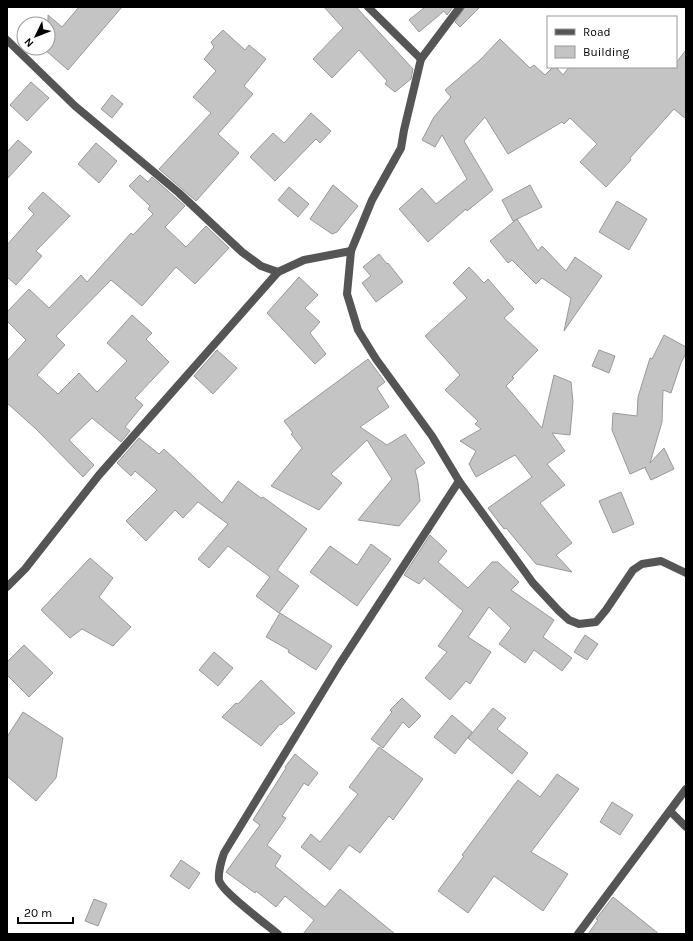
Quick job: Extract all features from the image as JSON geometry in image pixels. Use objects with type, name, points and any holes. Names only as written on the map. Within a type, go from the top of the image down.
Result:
[{"type":"street","points":[[368,7],[421,59]]},
{"type":"street","points":[[460,7],[421,59],[404,130],[402,148],[372,200],[350,251],[347,294],[358,330],[389,379],[432,436],[459,481],[533,583],[569,620],[579,624],[596,622],[633,570],[642,564],[661,561],[686,573]]},
{"type":"street","points":[[7,40],[74,106],[179,193],[242,252],[261,266],[278,272]]},
{"type":"street","points":[[7,587],[25,569],[99,475],[278,272],[304,260],[350,251]]},
{"type":"street","points":[[278,934],[227,892],[219,882],[220,866],[224,853],[339,666],[459,481]]},
{"type":"street","points":[[578,934],[686,789]]},
{"type":"street","points":[[670,812],[686,827]]},
{"type":"building","points":[[79,7],[122,7],[68,70],[52,56],[56,56],[56,22],[62,27]]},
{"type":"building","points":[[324,7],[356,7],[413,69],[411,79],[395,92],[385,84],[387,81],[359,50],[332,78],[313,59],[343,28]]},
{"type":"building","points":[[425,7],[453,7],[447,15],[444,11],[419,32],[409,20]]},
{"type":"building","points":[[465,7],[480,7],[460,27],[455,22]]},
{"type":"building","points":[[223,30],[245,50],[249,45],[266,59],[244,86],[253,94],[218,134],[239,153],[196,201],[159,169],[211,113],[193,97],[216,71],[204,59],[214,47],[211,42]]},
{"type":"building","points":[[500,39],[530,68],[534,65],[545,75],[552,68],[557,68],[563,75],[568,68],[677,68],[677,62],[686,50],[686,119],[674,109],[606,187],[580,162],[597,144],[570,118],[564,124],[562,122],[508,154],[485,117],[464,141],[493,190],[467,211],[466,209],[428,242],[399,209],[422,188],[436,204],[467,179],[442,135],[435,147],[422,140],[434,117],[451,97],[445,90],[480,60]]},
{"type":"building","points":[[31,82],[49,98],[27,121],[10,105]]},
{"type":"building","points":[[112,95],[123,104],[112,118],[101,109]]},
{"type":"building","points":[[311,113],[331,131],[320,143],[316,139],[275,181],[250,157],[273,133],[284,143]]},
{"type":"building","points":[[18,140],[32,152],[7,179],[7,152]]},
{"type":"building","points":[[96,143],[117,161],[99,183],[78,164]]},
{"type":"building","points":[[140,175],[148,182],[152,177],[185,206],[165,227],[186,247],[206,226],[229,248],[195,284],[176,267],[142,306],[111,280],[56,336],[65,345],[37,375],[58,394],[79,373],[97,392],[127,361],[107,343],[132,315],[152,333],[146,339],[169,362],[135,398],[143,405],[125,427],[130,431],[121,442],[92,418],[69,440],[94,465],[83,477],[36,429],[7,403],[7,361],[26,340],[7,321],[7,312],[29,289],[49,308],[81,275],[87,282],[131,233],[133,235],[153,214],[148,209],[150,206],[129,186]]},
{"type":"building","points":[[333,185],[358,206],[337,232],[332,234],[310,219]]},
{"type":"building","points":[[530,185],[542,207],[513,221],[502,200]]},
{"type":"building","points":[[289,187],[309,204],[298,217],[278,200]]},
{"type":"building","points":[[43,192],[70,216],[36,251],[42,256],[16,285],[7,277],[7,245],[34,214],[28,208]]},
{"type":"building","points":[[617,201],[647,219],[629,250],[599,232]]},
{"type":"building","points":[[517,219],[538,251],[542,246],[566,271],[575,257],[602,276],[564,331],[571,298],[542,278],[536,284],[512,260],[508,263],[490,241]]},
{"type":"building","points":[[379,254],[403,282],[376,302],[362,283],[371,276],[363,267]]},
{"type":"building","points":[[469,267],[484,283],[488,279],[514,309],[504,318],[538,350],[512,377],[514,378],[506,386],[542,428],[554,375],[571,382],[573,402],[570,435],[552,433],[565,451],[547,464],[565,485],[540,503],[572,543],[556,555],[572,572],[536,564],[506,528],[504,529],[488,508],[532,477],[515,455],[476,477],[469,464],[476,451],[460,441],[481,429],[475,424],[478,421],[445,390],[460,375],[425,336],[467,298],[453,283]]},
{"type":"building","points":[[299,277],[318,295],[305,308],[320,322],[310,333],[326,354],[315,364],[267,313]]},
{"type":"building","points":[[664,335],[686,347],[686,353],[671,393],[663,390],[662,422],[650,463],[664,448],[674,469],[651,480],[645,468],[646,467],[630,474],[612,430],[613,413],[637,416],[638,397],[650,358],[652,359]]},
{"type":"building","points":[[217,350],[237,368],[213,394],[194,376]]},
{"type":"building","points":[[599,350],[615,356],[609,373],[592,366]]},
{"type":"building","points":[[368,359],[385,382],[377,388],[389,407],[360,427],[387,445],[405,434],[425,463],[415,470],[420,501],[399,526],[358,520],[392,479],[367,440],[331,474],[342,483],[319,510],[271,486],[302,448],[291,434],[293,433],[284,421]]},
{"type":"building","points":[[139,438],[159,454],[164,449],[222,503],[238,481],[307,529],[277,570],[299,586],[279,613],[256,596],[270,577],[228,546],[209,568],[198,559],[228,524],[198,502],[183,518],[175,510],[146,541],[126,521],[157,490],[135,471],[131,476],[117,463]]},
{"type":"building","points":[[621,492],[634,524],[613,533],[599,501]]},
{"type":"building","points":[[430,535],[447,551],[438,562],[468,588],[492,562],[498,562],[519,582],[511,590],[554,620],[543,637],[572,658],[562,671],[534,650],[525,663],[499,644],[511,628],[489,607],[468,637],[491,652],[470,684],[466,681],[450,700],[425,678],[447,652],[438,646],[463,611],[424,578],[419,584],[404,575]]},
{"type":"building","points":[[371,544],[391,559],[357,606],[310,572],[330,546],[357,565]]},
{"type":"building","points":[[90,558],[113,578],[99,597],[131,627],[113,646],[82,629],[70,638],[41,610]]},
{"type":"building","points":[[280,613],[332,646],[316,670],[288,652],[289,650],[266,637]]},
{"type":"building","points":[[585,635],[598,644],[587,660],[574,652]]},
{"type":"building","points":[[24,645],[53,673],[29,697],[7,675],[7,662]]},
{"type":"building","points":[[214,652],[233,668],[218,686],[199,670]]},
{"type":"building","points":[[261,680],[295,713],[281,725],[280,724],[261,746],[222,717],[236,703],[238,704]]},
{"type":"building","points":[[402,698],[421,716],[409,728],[403,722],[383,748],[371,739],[392,712],[390,710]]},
{"type":"building","points":[[493,708],[506,718],[497,729],[528,753],[512,774],[468,738]]},
{"type":"building","points":[[23,712],[63,738],[56,778],[36,801],[7,776],[7,737]]},
{"type":"building","points":[[452,715],[472,732],[455,754],[434,737]]},
{"type":"building","points":[[379,747],[423,779],[393,820],[389,816],[360,853],[349,845],[330,870],[301,847],[311,834],[320,842],[358,794],[349,787]]},
{"type":"building","points":[[295,754],[318,773],[308,786],[304,783],[282,816],[286,818],[267,845],[281,856],[275,866],[325,907],[340,889],[395,934],[303,934],[314,920],[285,896],[276,907],[256,891],[255,893],[226,872],[260,825],[253,820],[286,768],[285,767]]},
{"type":"building","points":[[557,774],[579,789],[531,852],[568,874],[543,911],[494,876],[468,913],[438,891],[464,856],[462,855],[518,780],[540,797]]},
{"type":"building","points":[[612,802],[633,815],[620,835],[600,822]]},
{"type":"building","points":[[181,860],[200,873],[189,889],[170,876]]},
{"type":"building","points":[[613,897],[659,934],[588,934],[598,920],[596,919]]},
{"type":"building","points":[[94,899],[107,904],[98,926],[85,921]]}]
